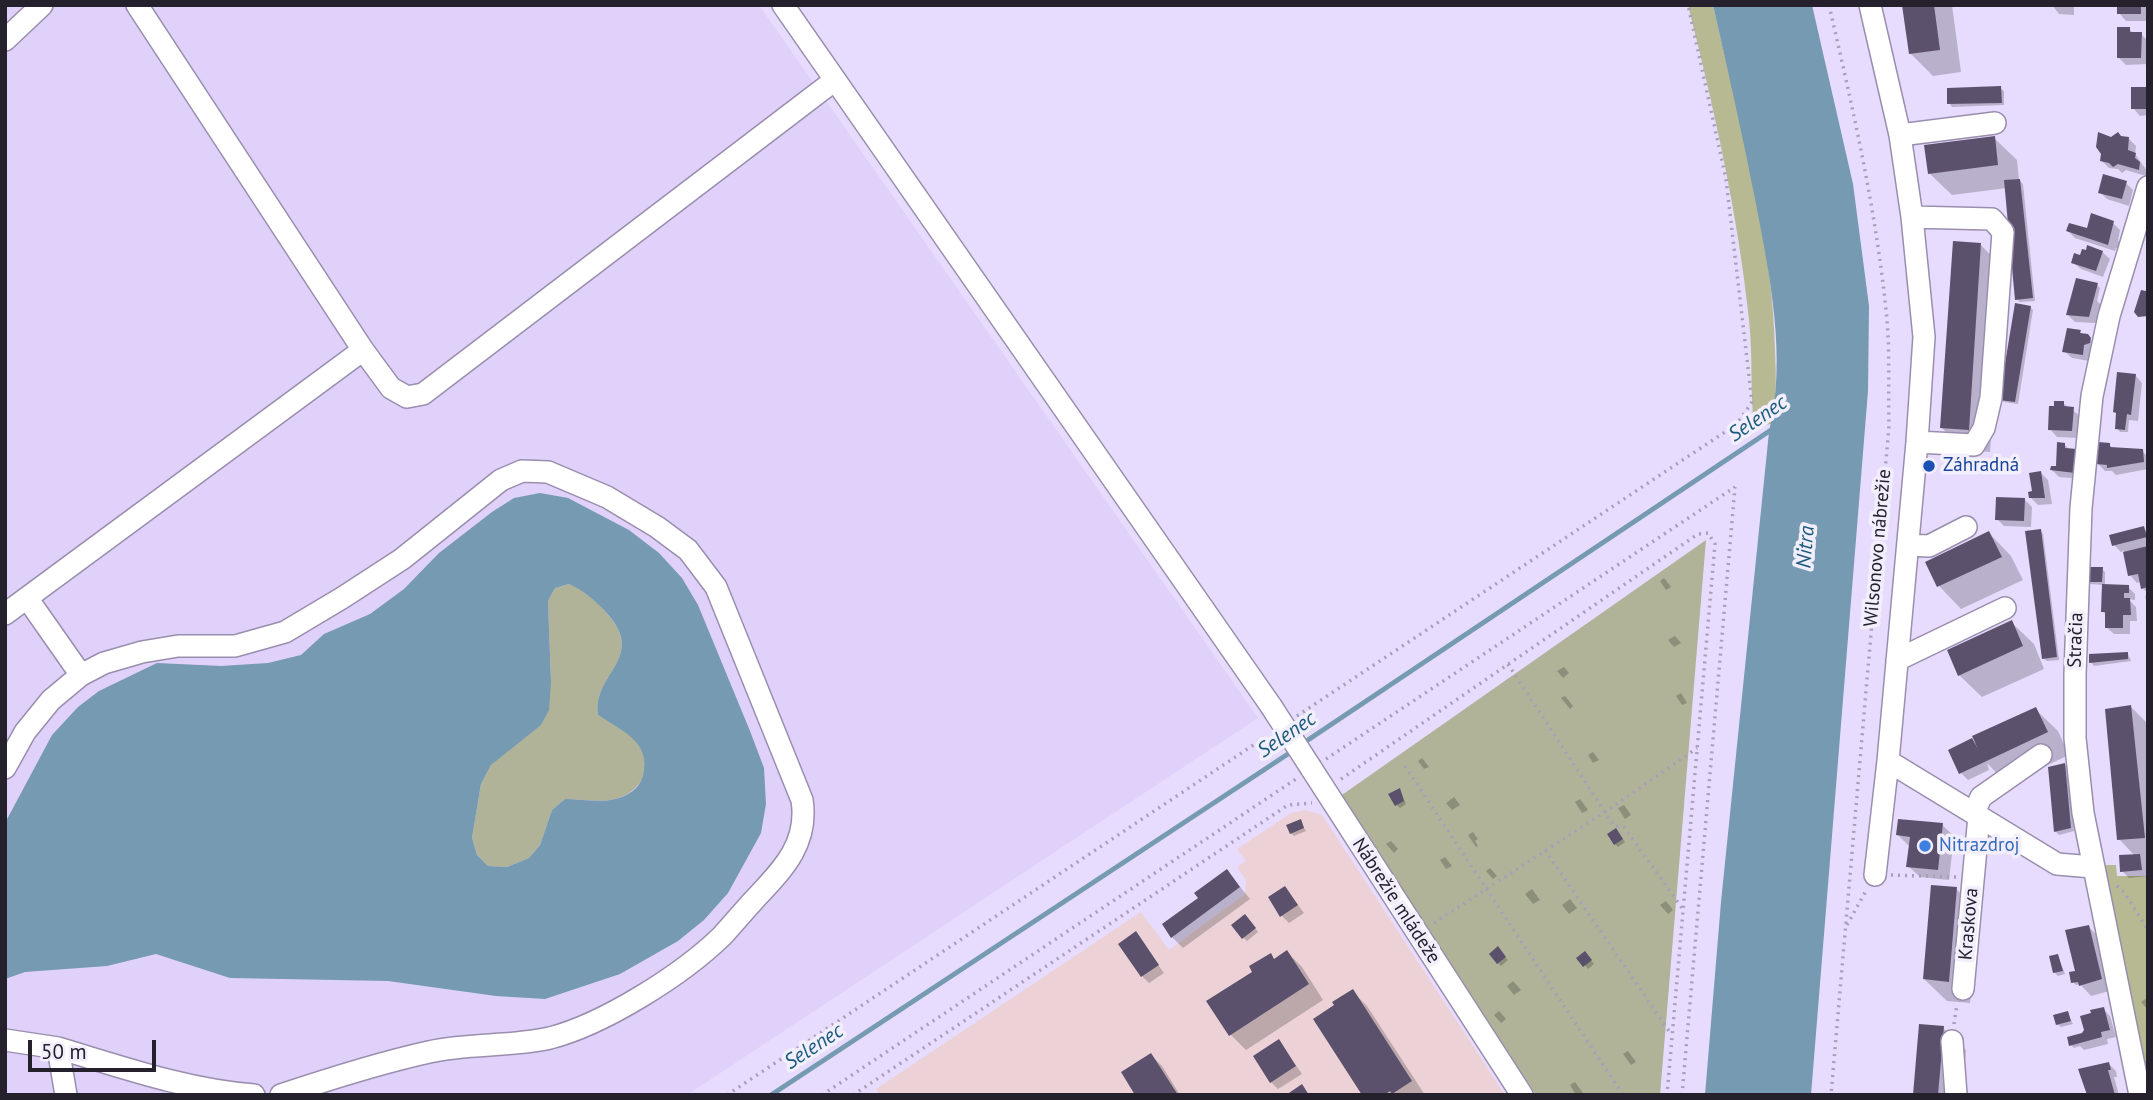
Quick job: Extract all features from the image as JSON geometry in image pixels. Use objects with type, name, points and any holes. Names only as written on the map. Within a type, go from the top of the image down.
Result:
[{"type":"street","points":[[5,40],[42,5]]},
{"type":"street","points":[[137,5],[363,349],[391,388],[407,397],[423,394],[835,80]]},
{"type":"street","name":"Nábrežie mládeže","points":[[783,5],[1271,706],[1522,1095]]},
{"type":"street","name":"Wilsonovo nábrežie","points":[[1870,5],[1899,135],[1912,217],[1924,337],[1908,545],[1875,876]]},
{"type":"street","points":[[1899,135],[1996,123]]},
{"type":"street","name":"Stračia","points":[[2140,1095],[2083,813],[2075,738],[2075,674],[2081,508],[2092,396],[2109,316],[2148,187]]},
{"type":"street","points":[[1912,217],[1992,219],[2003,232],[1991,398],[1984,428],[1974,445],[1917,442]]},
{"type":"street","points":[[5,614],[363,349]]},
{"type":"street","points":[[5,768],[25,732],[51,700],[81,676],[104,663],[142,652],[177,646],[235,646],[285,632],[402,559],[501,481],[522,471],[548,472],[575,482],[657,527],[688,550],[716,587],[802,800],[805,819],[800,839],[789,860],[721,936],[693,961],[592,1023],[550,1038],[431,1052],[281,1095]]},
{"type":"street","name":"Wilsonovo nábrežie","points":[[1908,545],[1929,546],[1966,527]]},
{"type":"street","points":[[27,598],[81,676]]},
{"type":"street","points":[[1897,660],[2005,608]]},
{"type":"street","points":[[1977,815],[1981,797],[2041,755]]},
{"type":"street","points":[[1888,761],[2057,864],[2093,867]]},
{"type":"street","name":"Kraskova","points":[[1963,989],[1977,815]]},
{"type":"street","points":[[5,1040],[58,1048],[179,1082],[230,1093],[254,1095]]},
{"type":"street","points":[[1952,1041],[1956,1095]]},
{"type":"street","points":[[58,1048],[66,1095]]},
{"type":"path","points":[[1296,717],[1737,424],[1752,402],[1726,179],[1688,5]]},
{"type":"path","name":"Wilsonovo nábrežie","points":[[1829,5],[1853,109],[1876,234],[1887,322],[1889,426],[1831,1095]]},
{"type":"path","points":[[822,1095],[1735,487],[1682,1095]]},
{"type":"path","points":[[853,1095],[1288,805],[1332,802],[1335,783],[1698,534],[1708,533],[1715,544],[1667,1095]]},
{"type":"path","points":[[1508,664],[1614,826],[1624,827],[1683,910]]},
{"type":"path","points":[[727,1095],[1272,732]]},
{"type":"path","points":[[1418,934],[1605,812],[1697,748]]},
{"type":"path","points":[[1405,766],[1623,1095]]},
{"type":"path","points":[[1545,850],[1672,1036]]},
{"type":"path","points":[[2093,867],[2124,892],[2148,930]]},
{"type":"path","points":[[1845,928],[1875,876],[1902,874],[1973,878]]},
{"type":"path","points":[[1952,1041],[1955,1009],[1963,989]]},
{"type":"shaded area","points":[[5,5],[759,5],[1258,718],[687,1095],[5,1095]]},
{"type":"shaded area","points":[[1305,810],[1322,815],[1505,1095],[879,1095],[876,1089],[1141,912],[1169,950],[1245,894],[1246,880],[1237,867],[1246,861],[1237,849],[1291,813]]},
{"type":"green space","points":[[1688,5],[1713,5],[1753,177],[1773,308],[1776,388],[1771,424],[1754,427],[1750,333],[1732,201]]},
{"type":"green space","points":[[1706,540],[1660,1095],[1536,1095],[1339,797]]},
{"type":"green space","points":[[569,584],[592,598],[617,627],[622,641],[621,653],[598,700],[598,715],[634,739],[645,757],[645,773],[636,787],[615,799],[565,799],[552,810],[540,845],[529,858],[507,867],[488,866],[477,855],[472,838],[481,784],[491,765],[505,751],[551,681],[548,601],[555,588]]},
{"type":"green space","points":[[2096,865],[2116,865],[2117,876],[2148,876],[2148,1075]]},
{"type":"water","name":"Nitra","points":[[1713,5],[1812,5],[1853,184],[1869,306],[1868,391],[1811,1095],[1705,1095],[1721,902],[1777,375],[1775,318],[1766,260]]},
{"type":"water","points":[[540,493],[568,498],[629,530],[659,553],[682,578],[698,605],[764,768],[766,804],[761,833],[728,893],[704,920],[678,941],[620,974],[545,999],[496,996],[388,981],[230,978],[156,954],[107,966],[25,972],[5,979],[5,823],[52,735],[78,707],[99,691],[157,663],[221,666],[268,663],[301,655],[324,634],[370,614],[404,589],[439,553],[514,498]],"holes":[[[569,584],[596,602],[617,627],[622,641],[621,653],[598,700],[598,715],[625,732],[639,746],[645,764],[643,776],[636,788],[620,798],[603,801],[565,799],[552,810],[540,845],[529,858],[507,867],[488,866],[477,855],[472,838],[481,784],[491,765],[541,725],[549,710],[551,682],[548,601],[555,588]]]},
{"type":"building","points":[[1902,5],[1934,5],[1940,50],[1909,54]]},
{"type":"building","points":[[2117,5],[2141,5],[2141,14],[2117,14]]},
{"type":"building","points":[[2117,27],[2130,27],[2130,32],[2142,32],[2141,58],[2117,58]]},
{"type":"building","points":[[2001,86],[2002,103],[1947,104],[1947,88]]},
{"type":"building","points":[[2131,87],[2148,87],[2148,109],[2131,109]]},
{"type":"building","points":[[2098,132],[2111,137],[2118,132],[2121,136],[2129,137],[2128,150],[2136,153],[2135,158],[2140,162],[2139,170],[2118,164],[2113,167],[2100,161],[2101,154],[2096,147]]},
{"type":"building","points":[[1995,136],[1998,165],[1928,174],[1924,145]]},
{"type":"building","points":[[2103,174],[2127,181],[2122,199],[2098,193]]},
{"type":"building","points":[[2020,179],[2033,298],[2015,300],[2004,180]]},
{"type":"building","points":[[2091,213],[2114,221],[2108,245],[2066,231],[2069,223],[2087,228]]},
{"type":"building","points":[[1953,241],[1981,243],[1969,430],[1940,428]]},
{"type":"building","points":[[2087,245],[2103,251],[2096,271],[2071,263],[2074,253],[2080,255]]},
{"type":"building","points":[[2076,278],[2098,283],[2089,317],[2066,315]]},
{"type":"building","points":[[2148,286],[2148,316],[2138,317],[2134,312],[2141,290],[2146,291]]},
{"type":"building","points":[[2015,303],[2031,306],[2015,402],[1999,400]]},
{"type":"building","points":[[2067,328],[2081,330],[2080,333],[2088,334],[2091,338],[2090,343],[2084,345],[2083,355],[2062,352]]},
{"type":"building","points":[[2117,372],[2136,374],[2131,415],[2127,414],[2125,430],[2115,429],[2116,413],[2113,412]]},
{"type":"building","points":[[2054,401],[2064,401],[2064,406],[2074,407],[2072,431],[2048,430],[2049,406],[2054,406]]},
{"type":"building","points":[[2057,442],[2065,443],[2065,448],[2077,449],[2075,473],[2050,470],[2051,466],[2056,466]]},
{"type":"building","points":[[2098,442],[2110,443],[2110,447],[2143,449],[2144,462],[2107,468],[2107,465],[2096,464]]},
{"type":"building","points":[[2041,471],[2045,498],[2029,498],[2028,492],[2032,491],[2029,473]]},
{"type":"building","points":[[1996,497],[2025,498],[2024,521],[1995,520]]},
{"type":"building","points":[[2144,526],[2147,537],[2112,546],[2109,535]]},
{"type":"building","points":[[2041,529],[2057,657],[2042,659],[2025,531]]},
{"type":"building","points":[[1989,531],[2002,557],[1937,587],[1925,562]]},
{"type":"building","points":[[2148,546],[2148,587],[2141,589],[2138,574],[2128,576],[2123,552]]},
{"type":"building","points":[[2085,567],[2103,567],[2102,582],[2085,582]]},
{"type":"building","points":[[2102,584],[2129,585],[2129,593],[2124,593],[2124,598],[2130,598],[2131,615],[2123,615],[2123,628],[2105,628],[2105,612],[2101,612]]},
{"type":"building","points":[[2012,620],[2023,646],[1958,676],[1947,650]]},
{"type":"building","points":[[2128,652],[2128,659],[2089,663],[2089,654]]},
{"type":"building","points":[[2131,705],[2145,838],[2117,840],[2105,709]]},
{"type":"building","points":[[2036,707],[2048,732],[1959,774],[1948,750],[1972,738],[1978,749],[1972,736]]},
{"type":"building","points":[[2065,763],[2071,828],[2054,832],[2048,767]]},
{"type":"building","points":[[1400,788],[1404,801],[1395,806],[1388,794]]},
{"type":"building","points":[[1301,819],[1304,828],[1290,834],[1286,825]]},
{"type":"building","points":[[1898,819],[1943,823],[1938,870],[1906,867],[1910,837],[1896,835]]},
{"type":"building","points":[[1616,828],[1623,839],[1614,845],[1607,834]]},
{"type":"building","points":[[2140,854],[2142,870],[2120,872],[2119,855]]},
{"type":"building","points":[[1227,869],[1240,887],[1171,938],[1162,924],[1198,898],[1194,893]]},
{"type":"building","points":[[1931,885],[1957,887],[1949,982],[1923,979]]},
{"type":"building","points":[[1285,886],[1298,905],[1280,917],[1268,897]]},
{"type":"building","points":[[1245,914],[1256,928],[1242,939],[1231,925]]},
{"type":"building","points":[[2089,925],[2102,979],[2079,986],[2078,982],[2071,983],[2069,972],[2075,971],[2065,930]]},
{"type":"building","points":[[1136,931],[1159,965],[1141,977],[1118,944]]},
{"type":"building","points":[[1498,946],[1506,957],[1497,964],[1489,954]]},
{"type":"building","points":[[1287,950],[1309,984],[1229,1036],[1206,1001],[1252,972],[1249,966],[1271,953],[1274,959]]},
{"type":"building","points":[[1585,951],[1592,960],[1583,967],[1576,958]]},
{"type":"building","points":[[2058,954],[2063,971],[2053,973],[2049,956]]},
{"type":"building","points":[[1353,989],[1412,1081],[1392,1094],[1390,1091],[1384,1095],[1362,1095],[1313,1019],[1334,1005],[1332,1002]]},
{"type":"building","points":[[2104,1007],[2110,1030],[2101,1032],[2102,1037],[2069,1046],[2067,1037],[2084,1030],[2080,1016],[2091,1013],[2090,1010]]},
{"type":"building","points":[[2068,1011],[2071,1021],[2056,1025],[2053,1015]]},
{"type":"building","points":[[1919,1024],[1944,1026],[1938,1095],[1913,1095]]},
{"type":"building","points":[[1279,1039],[1296,1066],[1270,1083],[1253,1056]]},
{"type":"building","points":[[1151,1053],[1178,1095],[1135,1095],[1121,1072]]},
{"type":"building","points":[[2109,1062],[2111,1070],[2108,1070],[2115,1095],[2087,1095],[2078,1069]]},
{"type":"building","points":[[1302,1084],[1309,1095],[1286,1095]]},
{"type":"waterway","name":"Selenec","points":[[1302,744],[1774,428]]},
{"type":"waterway","name":"Selenec","points":[[771,1095],[1294,750]]},
{"type":"place","name":"Záhradná","points":[[1929,466]]},
{"type":"place","name":"Nitrazdroj","points":[[1925,846]]}]
